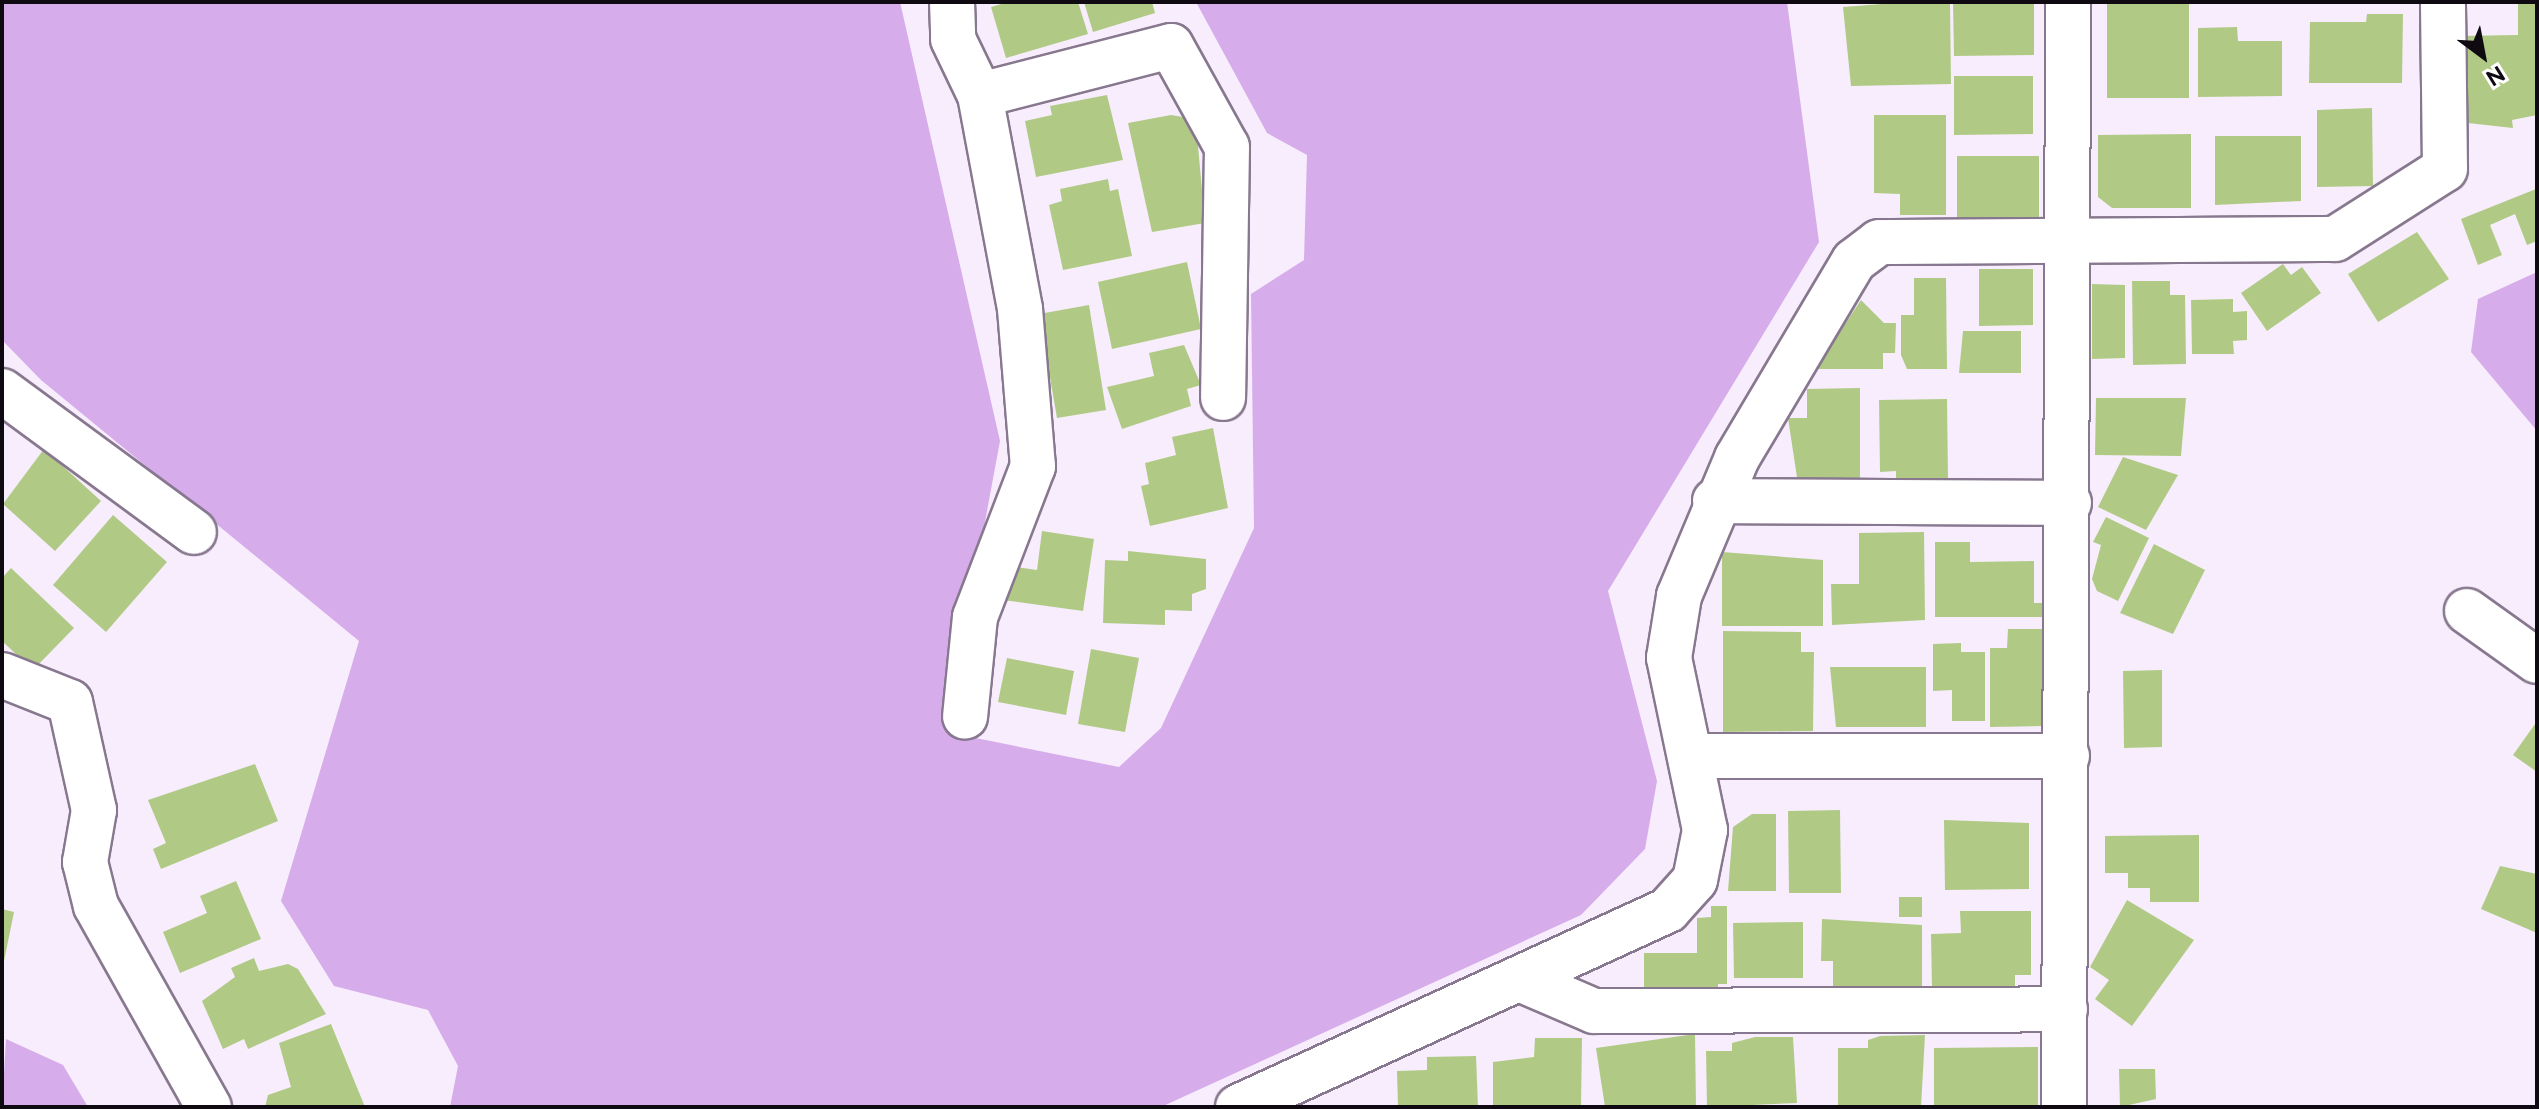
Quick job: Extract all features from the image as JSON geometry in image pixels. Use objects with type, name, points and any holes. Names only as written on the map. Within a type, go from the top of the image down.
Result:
[{"type":"street","points":[[952,2],[953,39],[980,95],[1020,309],[1033,466],[975,617],[965,717]]},
{"type":"street","points":[[2064,1107],[2070,239],[2068,2]]},
{"type":"street","points":[[1238,1107],[1524,981],[1668,910],[1695,880],[1705,830],[1692,756],[1669,658],[1679,596],[1715,501],[1854,261],[1879,242],[2335,239],[2445,169],[2443,2]]},
{"type":"street","points":[[980,95],[1171,46],[1227,147],[1223,398]]},
{"type":"street","points":[[2,391],[194,532]]},
{"type":"street","points":[[1715,501],[2069,503]]},
{"type":"street","points":[[2467,611],[2537,661]]},
{"type":"street","points":[[2,675],[70,702],[94,810],[85,862],[96,906],[209,1107]]},
{"type":"street","points":[[1692,756],[2067,756]]},
{"type":"street","points":[[1524,981],[1594,1011],[2065,1009]]},
{"type":"shaded area","points":[[2,2],[900,2],[1000,441],[946,732],[1119,767],[1161,728],[1254,528],[1251,294],[1304,260],[1307,155],[1267,133],[1196,2],[1787,2],[1819,242],[1608,591],[1657,781],[1645,849],[1581,915],[1161,1107],[450,1107],[458,1066],[428,1010],[334,986],[281,901],[359,641],[41,380],[2,340]]},
{"type":"shaded area","points":[[2537,272],[2537,431],[2471,352],[2478,299]]},
{"type":"shaded area","points":[[6,1039],[63,1065],[88,1107],[2,1107]]},
{"type":"building","points":[[1008,2],[1078,2],[1088,34],[1006,58],[991,7]]},
{"type":"building","points":[[1084,2],[1152,2],[1155,13],[1093,32]]},
{"type":"building","points":[[1950,2],[1951,84],[1851,86],[1843,7]]},
{"type":"building","points":[[1953,2],[2034,2],[2034,55],[1954,56]]},
{"type":"building","points":[[2107,2],[2189,2],[2189,98],[2107,98]]},
{"type":"building","points":[[2518,2],[2537,2],[2537,115],[2512,120],[2513,128],[2459,122],[2459,36],[2518,35]]},
{"type":"building","points":[[2367,14],[2403,14],[2402,83],[2309,83],[2310,22],[2366,22]]},
{"type":"building","points":[[2237,27],[2238,41],[2282,41],[2282,96],[2198,97],[2198,28]]},
{"type":"building","points":[[1954,76],[2033,76],[2033,134],[1954,135]]},
{"type":"building","points":[[1107,95],[1123,160],[1036,177],[1025,121],[1052,115],[1050,106]]},
{"type":"building","points":[[2372,108],[2373,186],[2317,187],[2317,110]]},
{"type":"building","points":[[1171,115],[1189,118],[1197,135],[1205,223],[1152,232],[1128,123]]},
{"type":"building","points":[[1874,115],[1946,115],[1946,215],[1900,215],[1900,194],[1874,193]]},
{"type":"building","points":[[2191,134],[2191,208],[2112,208],[2098,197],[2098,135]]},
{"type":"building","points":[[2215,136],[2301,136],[2301,201],[2215,205]]},
{"type":"building","points":[[1957,156],[2039,156],[2039,217],[2030,217],[2029,225],[1957,224]]},
{"type":"building","points":[[1108,179],[1110,191],[1118,189],[1132,256],[1063,270],[1049,205],[1062,201],[1060,189]]},
{"type":"building","points":[[2536,189],[2537,241],[2527,245],[2515,214],[2490,225],[2502,255],[2478,265],[2461,219]]},
{"type":"building","points":[[2417,232],[2449,279],[2378,322],[2348,274]]},
{"type":"building","points":[[1187,262],[1201,329],[1112,349],[1098,282]]},
{"type":"building","points":[[2283,264],[2291,275],[2302,267],[2321,293],[2267,331],[2241,293]]},
{"type":"building","points":[[1979,269],[2033,269],[2033,325],[1979,326]]},
{"type":"building","points":[[1914,278],[1946,278],[1947,369],[1907,369],[1901,355],[1901,315],[1914,315]]},
{"type":"building","points":[[2132,281],[2170,281],[2170,295],[2185,295],[2186,364],[2133,365]]},
{"type":"building","points":[[2092,284],[2125,285],[2125,358],[2092,359]]},
{"type":"building","points":[[2233,299],[2233,312],[2247,311],[2247,340],[2233,341],[2234,354],[2192,354],[2191,300]]},
{"type":"building","points":[[1861,300],[1884,323],[1896,323],[1895,353],[1883,353],[1883,369],[1815,369]]},
{"type":"building","points":[[1089,305],[1106,410],[1057,418],[1039,314]]},
{"type":"building","points":[[1963,331],[2021,331],[2021,373],[1959,373]]},
{"type":"building","points":[[1184,345],[1201,385],[1187,389],[1191,406],[1122,429],[1107,387],[1154,376],[1149,353]]},
{"type":"building","points":[[1860,388],[1860,483],[1798,484],[1788,418],[1807,418],[1807,389]]},
{"type":"building","points":[[2096,398],[2186,398],[2181,456],[2095,455]]},
{"type":"building","points":[[1947,399],[1948,481],[1896,481],[1896,471],[1880,472],[1879,400]]},
{"type":"building","points":[[1213,428],[1228,508],[1150,526],[1141,486],[1149,484],[1145,463],[1176,455],[1172,437]]},
{"type":"building","points":[[44,449],[101,501],[55,551],[3,504]]},
{"type":"building","points":[[2123,457],[2178,475],[2146,530],[2098,507]]},
{"type":"building","points":[[113,515],[167,562],[106,632],[53,585]]},
{"type":"building","points":[[2106,517],[2149,538],[2118,601],[2097,591],[2092,579],[2101,545],[2093,542]]},
{"type":"building","points":[[1042,531],[1094,539],[1083,611],[1003,600],[1008,566],[1037,570]]},
{"type":"building","points":[[1924,532],[1925,620],[1832,625],[1831,584],[1859,584],[1859,533]]},
{"type":"building","points":[[1935,542],[1970,542],[1970,562],[2034,561],[2034,603],[2043,603],[2043,617],[1935,617]]},
{"type":"building","points":[[2154,544],[2205,570],[2173,634],[2120,613]]},
{"type":"building","points":[[1128,551],[1206,559],[1206,589],[1192,594],[1192,611],[1165,610],[1165,625],[1103,623],[1105,560],[1128,561]]},
{"type":"building","points":[[1722,552],[1823,560],[1823,626],[1722,626]]},
{"type":"building","points":[[11,568],[74,628],[33,670],[2,641],[2,578]]},
{"type":"building","points":[[2008,629],[2047,629],[2042,726],[1990,727],[1990,648],[2007,648]]},
{"type":"building","points":[[1723,631],[1801,632],[1801,652],[1814,652],[1813,731],[1723,732]]},
{"type":"building","points":[[1961,643],[1961,652],[1985,652],[1985,721],[1952,721],[1952,690],[1933,691],[1933,644]]},
{"type":"building","points":[[1091,649],[1139,658],[1125,732],[1078,724]]},
{"type":"building","points":[[1007,658],[1074,671],[1066,715],[998,702]]},
{"type":"building","points":[[1830,667],[1926,667],[1926,727],[1836,727]]},
{"type":"building","points":[[2162,670],[2162,747],[2124,748],[2123,671]]},
{"type":"building","points":[[2535,724],[2537,726],[2537,772],[2513,755]]},
{"type":"building","points":[[255,764],[278,821],[161,869],[153,849],[166,843],[148,800]]},
{"type":"building","points":[[1840,810],[1841,893],[1789,893],[1788,811]]},
{"type":"building","points":[[1752,814],[1776,814],[1776,891],[1728,891],[1733,827]]},
{"type":"building","points":[[1944,820],[2029,823],[2029,889],[1945,890]]},
{"type":"building","points":[[2199,835],[2199,902],[2150,902],[2150,888],[2128,888],[2128,873],[2105,873],[2105,836]]},
{"type":"building","points":[[2500,866],[2537,874],[2537,933],[2481,909]]},
{"type":"building","points":[[236,881],[261,939],[180,973],[163,932],[207,913],[200,896]]},
{"type":"building","points":[[1899,897],[1922,897],[1922,917],[1899,917]]},
{"type":"building","points":[[2127,900],[2194,940],[2132,1026],[2095,999],[2109,980],[2090,967]]},
{"type":"building","points":[[1711,906],[1727,906],[1727,984],[1718,984],[1718,992],[1644,992],[1644,953],[1697,953],[1697,918],[1711,917]]},
{"type":"building","points":[[2,909],[14,912],[3,966],[2,966]]},
{"type":"building","points":[[1960,911],[2031,911],[2031,975],[2015,975],[2015,988],[1932,989],[1931,934],[1961,933]]},
{"type":"building","points":[[1822,919],[1922,925],[1922,989],[1833,990],[1833,961],[1821,961]]},
{"type":"building","points":[[1803,922],[1803,978],[1734,978],[1733,923]]},
{"type":"building","points":[[254,958],[259,971],[288,964],[298,969],[326,1014],[248,1049],[244,1039],[223,1049],[202,1001],[235,977],[231,968]]},
{"type":"building","points":[[331,1024],[365,1107],[265,1107],[268,1095],[291,1087],[279,1043]]},
{"type":"building","points":[[1695,1034],[1696,1107],[1605,1107],[1596,1048]]},
{"type":"building","points":[[1925,1035],[1921,1107],[1838,1107],[1838,1048],[1868,1048],[1868,1040],[1880,1036]]},
{"type":"building","points":[[1755,1037],[1793,1037],[1797,1103],[1707,1107],[1706,1051],[1732,1051],[1732,1043]]},
{"type":"building","points":[[1535,1038],[1582,1038],[1581,1107],[1493,1107],[1493,1062],[1534,1057]]},
{"type":"building","points":[[2038,1047],[2038,1107],[1934,1107],[1934,1048]]},
{"type":"building","points":[[1476,1056],[1478,1107],[1398,1107],[1397,1071],[1427,1070],[1427,1057]]},
{"type":"building","points":[[2119,1069],[2155,1069],[2156,1099],[2120,1107]]}]
